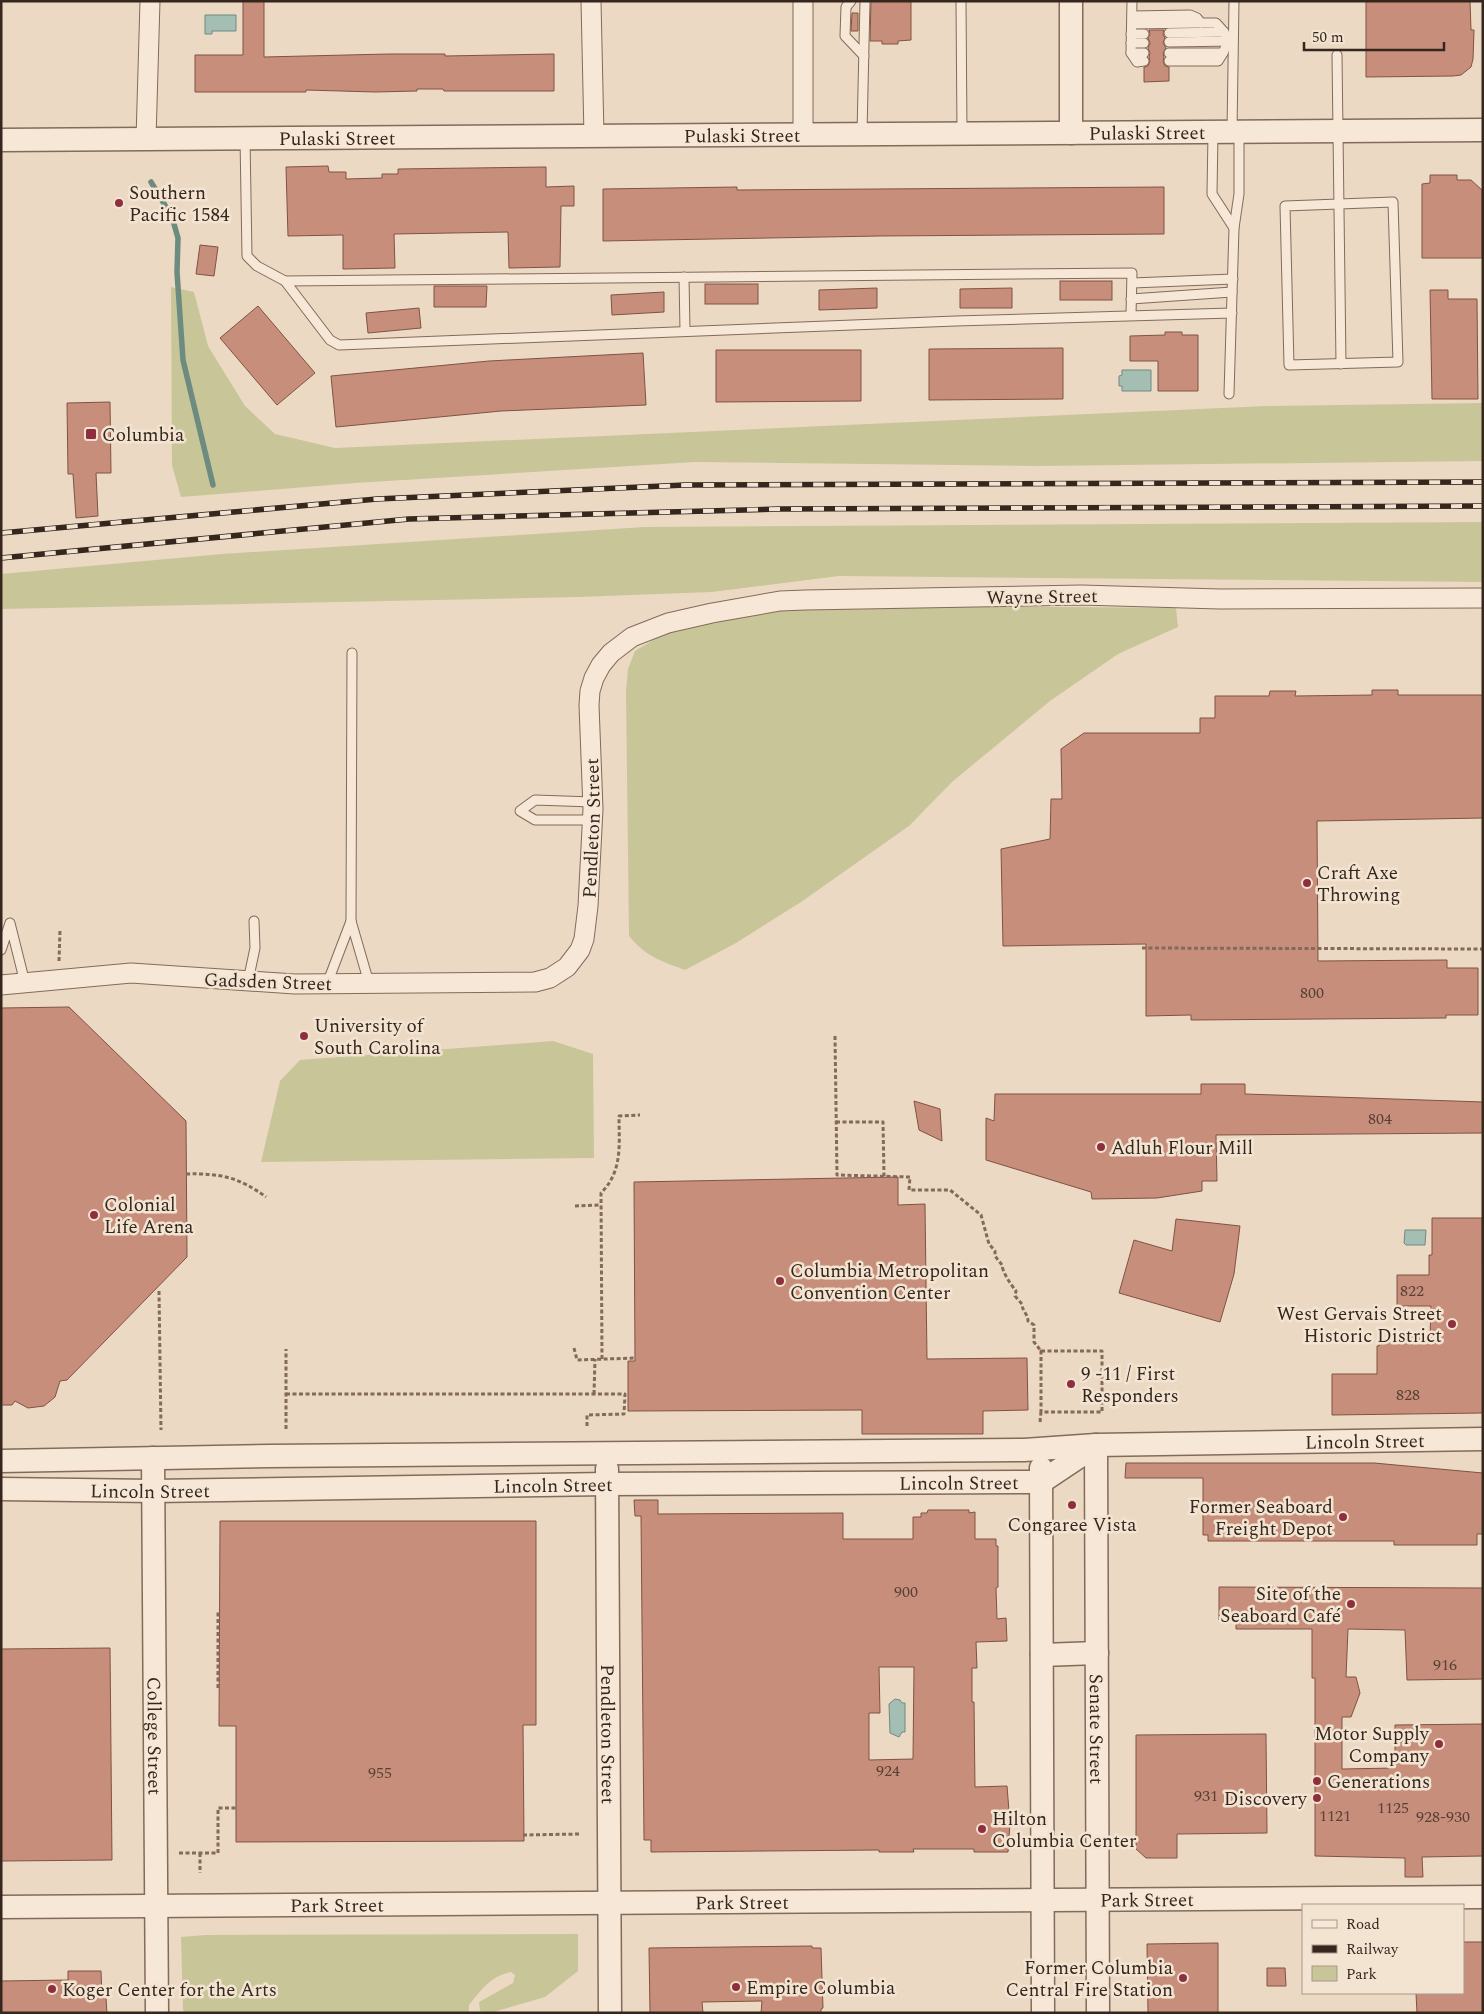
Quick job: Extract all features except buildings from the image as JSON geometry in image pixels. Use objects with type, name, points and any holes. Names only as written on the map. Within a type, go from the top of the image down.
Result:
[{"type":"street","points":[[146,139],[150,1]]},
{"type":"street","points":[[592,1],[594,136]]},
{"type":"street","points":[[803,1],[803,135]]},
{"type":"street","points":[[1071,1],[1071,133]]},
{"type":"street","name":"Pulaski Street","points":[[1,140],[1483,130]]},
{"type":"street","name":"Wayne Street","points":[[611,653],[621,644],[637,635],[668,623],[772,602],[1081,595],[1220,599],[1483,598]]},
{"type":"street","name":"Pendleton Street","points":[[535,982],[550,978],[567,967],[580,950],[584,939],[588,906],[592,811],[590,691],[594,678],[611,653]]},
{"type":"street","name":"Gadsden Street","points":[[1,985],[131,973],[248,982],[328,984],[535,982]]},
{"type":"street","name":"Lincoln Street","points":[[1,1461],[1041,1449],[1096,1445],[1483,1439]]},
{"type":"street","name":"Lincoln Street","points":[[1,1489],[153,1491],[607,1484],[1041,1482],[1096,1445]]},
{"type":"street","name":"Senate Street","points":[[1096,1445],[1098,2013]]},
{"type":"street","points":[[1041,1449],[1043,2013]]},
{"type":"street","name":"Pendleton Street","points":[[607,1454],[610,2013]]},
{"type":"street","name":"College Street","points":[[153,1458],[157,2013]]},
{"type":"street","points":[[1042,1655],[1097,1653]]},
{"type":"street","name":"Park Street","points":[[1,1907],[1483,1897]]},
{"type":"lane","points":[[851,1],[846,7],[845,36],[864,56]]},
{"type":"lane","points":[[862,134],[863,1]]},
{"type":"lane","points":[[961,1],[962,134]]},
{"type":"lane","points":[[1132,1],[1131,53],[1137,62],[1144,57]]},
{"type":"lane","points":[[1230,394],[1234,228],[1239,194],[1228,132],[1234,1]]},
{"type":"lane","points":[[1132,20],[1216,23],[1231,41]]},
{"type":"lane","points":[[1224,32],[1169,38],[1231,41]]},
{"type":"lane","points":[[1131,39],[1144,38]]},
{"type":"lane","points":[[1169,57],[1223,53],[1231,41]]},
{"type":"lane","points":[[1337,55],[1341,364]]},
{"type":"lane","points":[[1228,132],[1212,194],[1234,228]]},
{"type":"lane","points":[[245,138],[247,256],[257,266],[285,281],[330,340],[339,345],[1131,315],[1232,313]]},
{"type":"lane","points":[[1393,202],[1398,362],[1289,365],[1285,206],[1339,204],[1393,202]]},
{"type":"lane","points":[[285,281],[1132,273],[1131,315]]},
{"type":"lane","points":[[684,277],[685,331]]},
{"type":"lane","points":[[1132,283],[1233,278]]},
{"type":"lane","points":[[1131,298],[1232,292]]},
{"type":"lane","points":[[352,654],[351,921],[360,958],[369,983]]},
{"type":"lane","points":[[535,800],[592,811],[535,820],[520,811],[535,800]]},
{"type":"lane","points":[[248,982],[255,948],[254,921]]},
{"type":"lane","points":[[328,984],[351,921]]},
{"type":"lane","points":[[1,950],[10,923],[25,983]]},
{"type":"path","points":[[59,963],[60,930]]},
{"type":"path","points":[[1142,948],[1483,949]]},
{"type":"path","points":[[834,1036],[837,1175],[910,1177],[909,1190],[950,1190],[981,1215],[989,1244],[995,1251],[995,1256],[1002,1265],[1002,1269],[1009,1277],[1009,1283],[1016,1291],[1015,1296],[1022,1304],[1022,1308],[1028,1316],[1028,1321],[1034,1325],[1034,1342],[1041,1350],[1040,1422]]},
{"type":"path","points":[[602,1359],[601,1192],[611,1182],[618,1163],[619,1116],[640,1115]]},
{"type":"path","points":[[836,1122],[883,1122],[884,1176]]},
{"type":"path","points":[[186,1174],[213,1173],[250,1185],[266,1196]]},
{"type":"path","points":[[575,1206],[601,1206]]},
{"type":"path","points":[[160,1291],[161,1430]]},
{"type":"path","points":[[574,1348],[577,1360],[635,1358]]},
{"type":"path","points":[[286,1350],[286,1429]]},
{"type":"path","points":[[1041,1350],[1102,1351],[1102,1412],[1041,1412]]},
{"type":"path","points":[[594,1394],[595,1359]]},
{"type":"path","points":[[286,1394],[625,1394],[624,1414],[587,1415],[587,1426]]},
{"type":"path","points":[[218,1610],[218,1688]]},
{"type":"path","points":[[179,1853],[218,1852],[218,1808],[236,1808]]},
{"type":"path","points":[[524,1835],[581,1834]]},
{"type":"path","points":[[200,1853],[200,1873]]},
{"type":"green space","points":[[171,287],[194,292],[208,346],[245,406],[275,434],[335,448],[1266,406],[1483,403],[1483,461],[1037,466],[695,462],[355,483],[181,497],[172,465]]},
{"type":"green space","points":[[1483,522],[1483,582],[839,576],[712,592],[578,597],[1,609],[1,574],[222,554],[644,527]]},
{"type":"green space","points":[[949,606],[1176,608],[1178,627],[1118,654],[1050,701],[952,782],[909,826],[801,902],[736,943],[685,970],[661,961],[635,943],[629,936],[626,691],[628,669],[635,651],[660,636],[685,625],[786,609]]},
{"type":"green space","points":[[553,1041],[593,1054],[594,1158],[261,1162],[280,1081],[300,1060]]},
{"type":"green space","points":[[578,1934],[578,1971],[545,1997],[490,2013],[480,2011],[479,2002],[513,1983],[515,1975],[511,1972],[487,1984],[469,2005],[469,2013],[184,2013],[183,2009],[181,1937],[205,1935]]},
{"type":"shaded area","points":[[205,15],[236,15],[236,31],[212,31],[212,34],[205,34]]},
{"type":"shaded area","points":[[1122,370],[1151,370],[1151,391],[1122,391],[1122,386],[1119,386],[1119,376],[1122,375]]},
{"type":"shaded area","points":[[1405,1230],[1426,1230],[1425,1245],[1406,1245],[1404,1243]]},
{"type":"shaded area","points":[[895,1699],[905,1703],[905,1732],[902,1732],[899,1737],[890,1733],[889,1704]]},
{"type":"waterway","points":[[151,182],[172,217],[178,238],[177,272],[183,360],[213,485]]},
{"type":"railway","points":[[1,533],[377,499],[685,485],[1483,482]]},
{"type":"railway","points":[[1,558],[409,519],[779,509],[1483,506]]},
{"type":"place","name":"Southern Pacific 1584","points":[[119,203]]},
{"type":"place","name":"Columbia","points":[[91,434]]},
{"type":"place","name":"Craft Axe Throwing","points":[[1307,883]]},
{"type":"place","name":"University of South Carolina","points":[[304,1036]]},
{"type":"place","name":"Adluh Flour Mill","points":[[1101,1147]]},
{"type":"place","name":"Colonial Life Arena","points":[[94,1215]]},
{"type":"place","name":"Columbia Metropolitan Convention Center","points":[[780,1281]]},
{"type":"place","name":"West Gervais Street Historic District","points":[[1452,1324]]},
{"type":"place","name":"9 -11 / First Responders","points":[[1071,1384]]},
{"type":"place","name":"Congaree Vista","points":[[1072,1505]]},
{"type":"place","name":"Former Seaboard Freight Depot","points":[[1343,1517]]},
{"type":"place","name":"Site of the Seaboard Café","points":[[1351,1604]]},
{"type":"place","name":"Motor Supply Company","points":[[1439,1744]]},
{"type":"place","name":"Generations","points":[[1317,1781]]},
{"type":"place","name":"Discovery","points":[[1317,1798]]},
{"type":"place","name":"Hilton Columbia Center","points":[[982,1829]]},
{"type":"place","name":"Former Columbia Central Fire Station","points":[[1183,1978]]},
{"type":"place","name":"Empire Columbia","points":[[736,1987]]},
{"type":"place","name":"Koger Center for the Arts","points":[[52,1989]]}]
